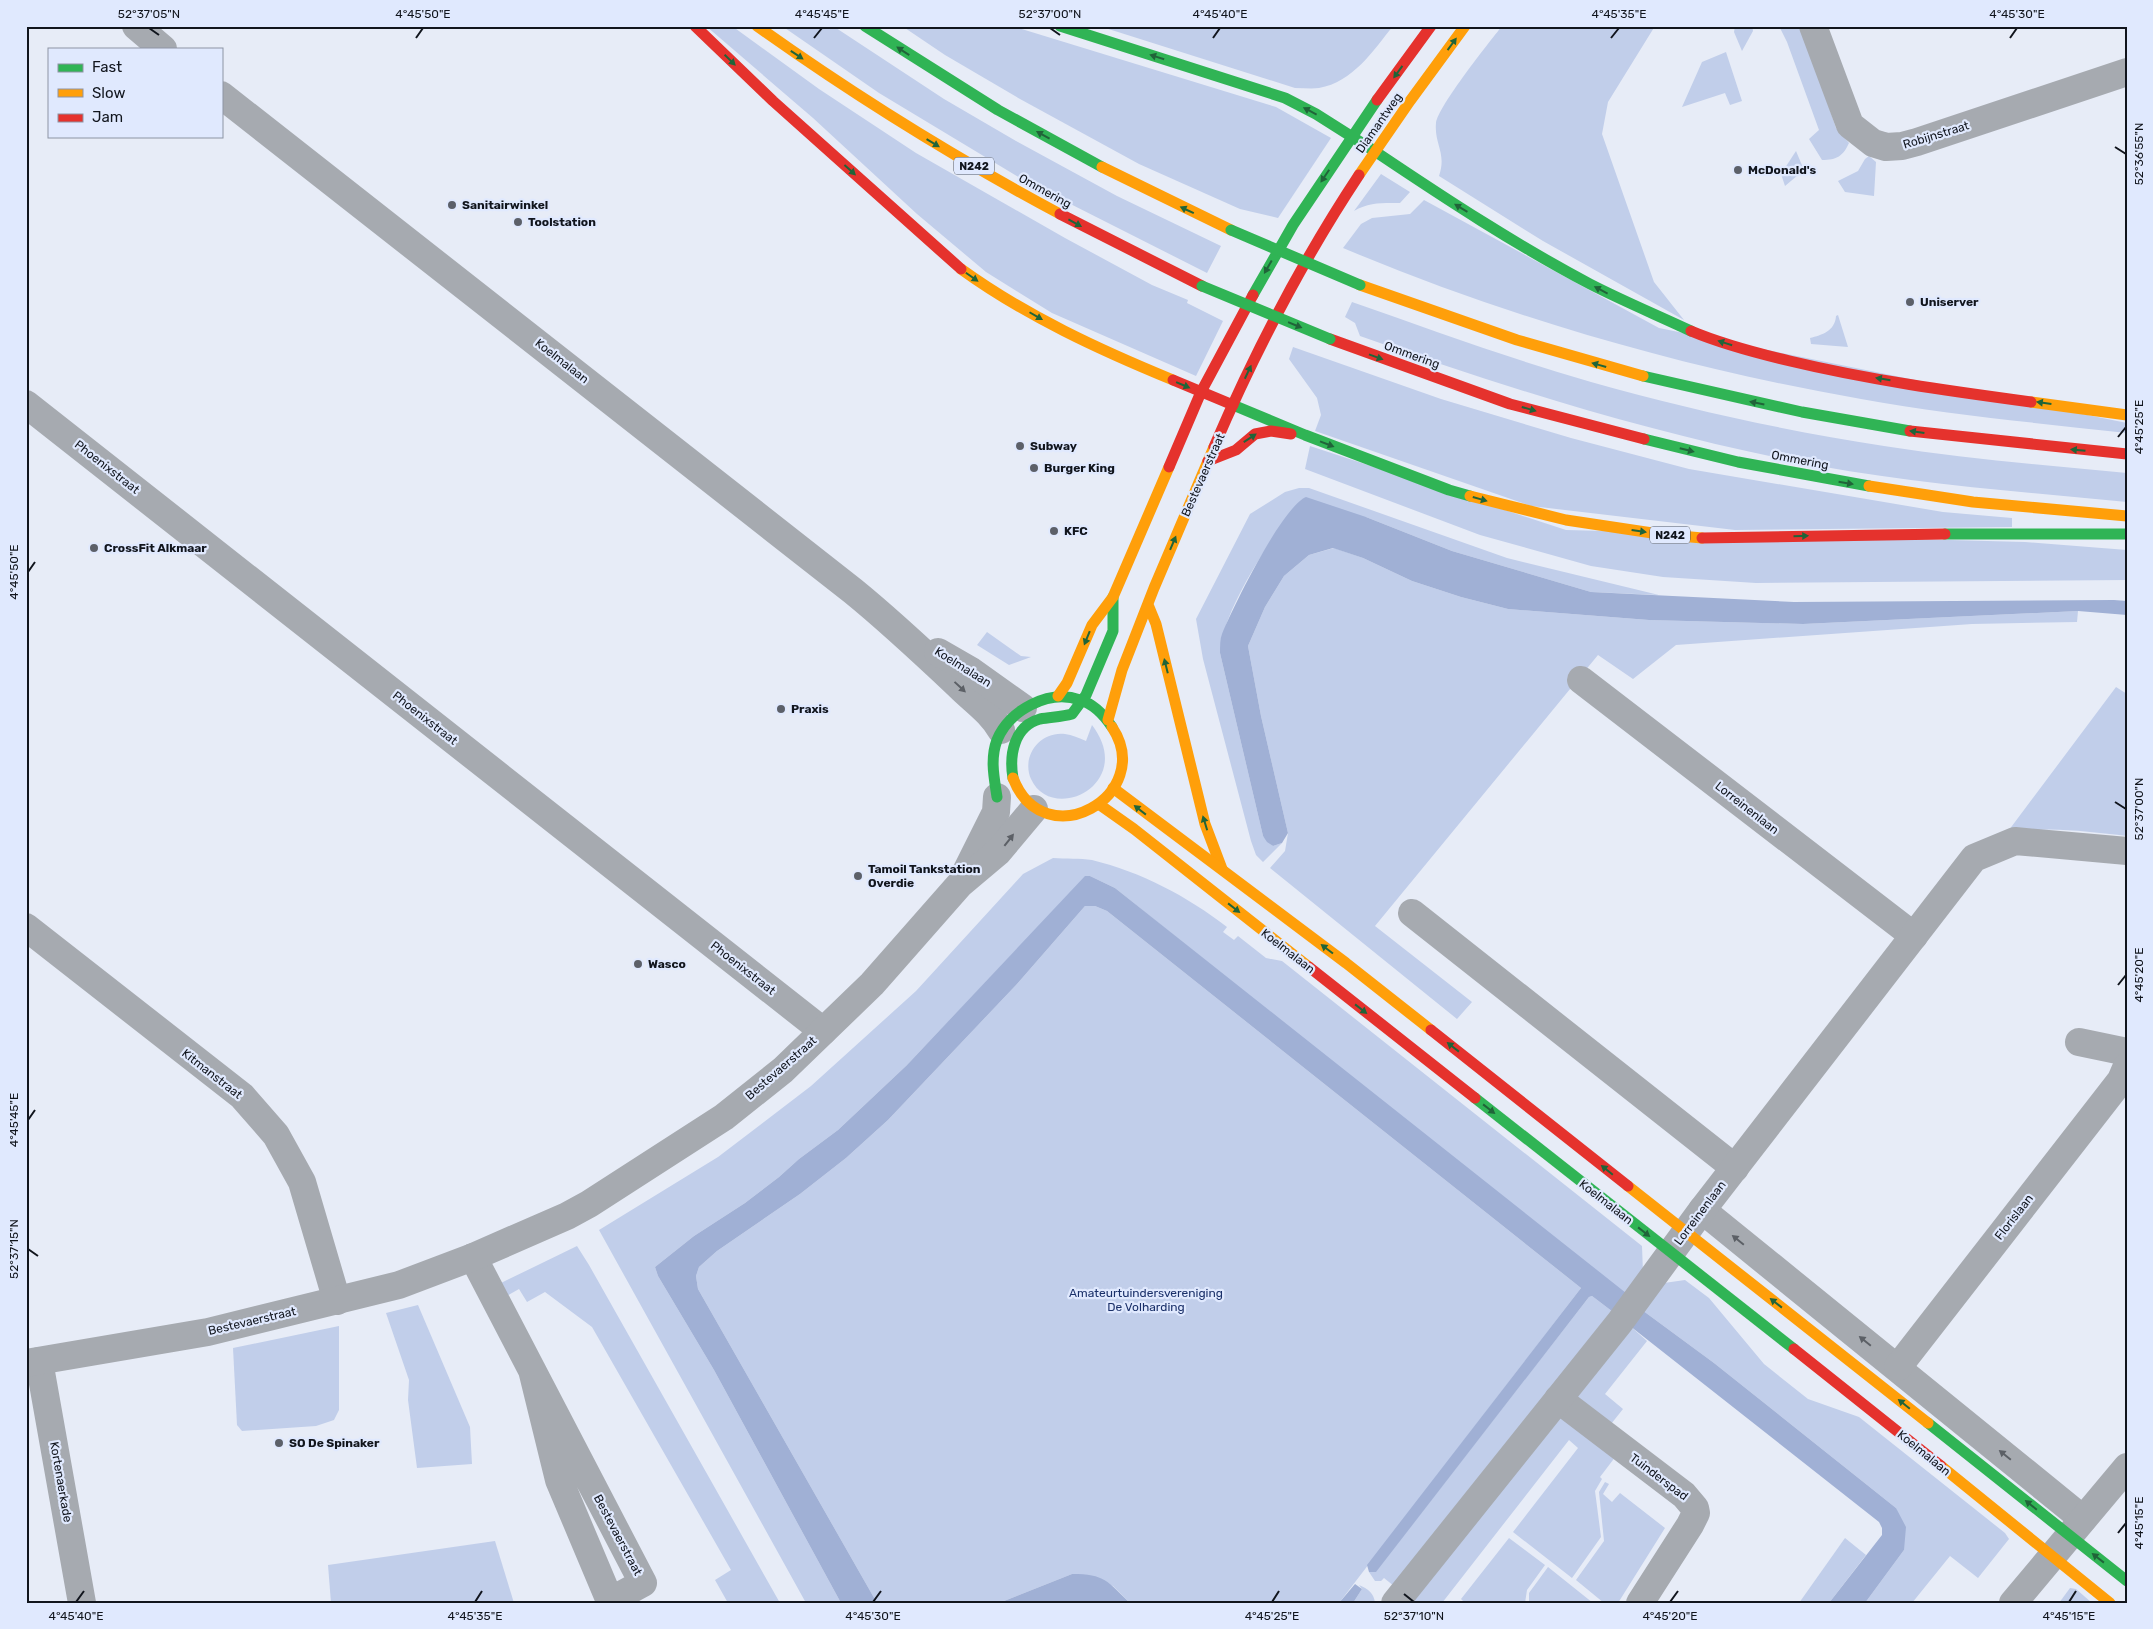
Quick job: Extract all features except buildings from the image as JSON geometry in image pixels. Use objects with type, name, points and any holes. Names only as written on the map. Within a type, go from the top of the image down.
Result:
[{"type":"main road","name":"N242","points":[[694,26],[773,101],[962,270],[994,292],[1042,320],[1144,368],[1305,435],[1449,490],[1566,520],[1659,534],[1719,538],[1899,534],[2127,534]]},
{"type":"main road","name":"Ommering","points":[[757,26],[851,90],[995,179],[1103,238],[1202,286],[1330,339],[1510,404],[1738,462],[1802,476],[1973,502],[2127,516]]},
{"type":"main road","points":[[865,26],[955,84],[1141,188],[1231,230],[1360,285],[1538,347],[1707,393],[1841,420],[1994,442],[2127,454]]},
{"type":"main road","points":[[1060,26],[1285,98],[1352,136],[1451,202],[1553,264],[1612,295],[1710,338],[1762,355],[1820,368],[1917,385],[2127,415]]},
{"type":"main road","name":"Diamantweg","points":[[1201,392],[1264,273],[1292,225],[1352,136],[1431,26]]},
{"type":"main road","name":"Diamantweg","points":[[1319,239],[1376,152],[1465,26]]},
{"type":"main road","name":"Bestevaerstraat","points":[[1108,720],[1111,701],[1149,607],[1154,588],[1208,461],[1264,339],[1319,239]]},
{"type":"main road","points":[[1058,696],[1067,683],[1092,625],[1113,597],[1201,392]]},
{"type":"main road","name":"N242","points":[[1208,461],[1236,450],[1250,438],[1264,432],[1305,435]]},
{"type":"main road","points":[[997,797],[991,776],[995,743],[1020,734],[1028,726],[1044,718],[1072,714],[1082,701],[1114,631],[1113,597]]},
{"type":"main road","points":[[1149,607],[1156,624],[1204,824],[1222,869]]},
{"type":"main road","points":[[1058,696],[1082,701],[1093,706],[1108,720],[1121,741],[1123,753],[1120,772],[1113,788],[1100,805],[1079,814],[1068,816],[1034,809],[1016,788],[1012,776],[1007,739],[1023,708],[1042,698],[1058,696]]},
{"type":"main road","name":"Koelmalaan","points":[[1113,788],[1438,1035],[1867,1406],[2052,1558],[2110,1603]]},
{"type":"main road","name":"Koelmalaan","points":[[1100,805],[1678,1242],[2076,1527],[2127,1580]]},
{"type":"street","points":[[136,26],[161,48]]},
{"type":"street","name":"Robijnstraat","points":[[1813,26],[1850,125],[1872,143],[1886,147],[1902,146],[1917,142],[2127,72]]},
{"type":"street","name":"Koelmalaan","points":[[222,96],[900,629],[996,720],[1007,739]]},
{"type":"street","name":"Phoenixstraat","points":[[26,404],[823,1031]]},
{"type":"street","name":"Koelmalaan","points":[[900,629],[971,671],[1023,708]]},
{"type":"street","name":"Lorreinenlaan","points":[[1581,680],[1914,936]]},
{"type":"street","points":[[960,884],[985,830],[996,812],[997,797]]},
{"type":"street","name":"Bestevaerstraat","points":[[33,1362],[208,1332],[399,1285],[472,1257],[567,1216],[589,1204],[724,1117],[783,1070],[872,984],[960,884],[998,852],[1034,809]]},
{"type":"street","name":"Lorreinenlaan","points":[[1678,1242],[1974,858],[2015,841],[2127,851]]},
{"type":"street","points":[[1412,913],[1735,1168]]},
{"type":"street","name":"Kitmanstraat","points":[[26,927],[242,1096],[276,1135],[302,1182],[337,1301]]},
{"type":"street","points":[[2079,1042],[2127,1052]]},
{"type":"street","name":"Florislaan","points":[[1898,1367],[2125,1076]]},
{"type":"street","name":"Koelmalaan","points":[[1702,1210],[1898,1367],[2076,1527]]},
{"type":"street","points":[[1395,1603],[1620,1322],[1678,1242]]},
{"type":"street","name":"Bestevaerstraat","points":[[472,1257],[532,1370],[643,1583],[610,1601],[560,1480],[532,1370]]},
{"type":"street","name":"Kortenaerkade","points":[[33,1362],[82,1603]]},
{"type":"street","name":"Tuinderspad","points":[[1558,1399],[1684,1495],[1695,1508],[1696,1513],[1690,1525],[1640,1603]]},
{"type":"street","points":[[2013,1603],[2038,1570],[2052,1558],[2127,1467]]},
{"type":"green space","points":[[706,26],[732,26],[819,89],[916,153],[1065,238],[1152,285],[1188,300],[1187,303],[1223,321],[1196,376],[1052,313],[986,272],[917,214],[813,118]]},
{"type":"green space","points":[[782,26],[833,26],[944,99],[1016,141],[1117,196],[1221,246],[1207,273],[1025,181],[879,93]]},
{"type":"green space","points":[[902,26],[1012,26],[1276,107],[1331,138],[1278,218],[1240,209],[1139,164],[1020,99],[945,55]]},
{"type":"green space","points":[[1099,26],[1393,26],[1370,55],[1342,79],[1331,85],[1319,88],[1295,88]]},
{"type":"green space","points":[[1502,26],[1655,26],[1608,102],[1602,134],[1654,282],[1684,320],[1543,241],[1439,176],[1442,161],[1436,123],[1439,114],[1465,74]]},
{"type":"green space","points":[[1735,26],[1752,26],[1753,31],[1742,51],[1734,32]]},
{"type":"green space","points":[[1779,26],[1801,26],[1836,128],[1849,143],[1842,154],[1836,158],[1822,160],[1809,139],[1819,130],[1787,42]]},
{"type":"green space","points":[[1726,52],[1742,101],[1730,105],[1725,93],[1682,107],[1702,62]]},
{"type":"green space","points":[[1796,151],[1804,170],[1785,186],[1781,174]]},
{"type":"green space","points":[[1869,156],[1876,162],[1874,196],[1845,192],[1838,181],[1858,171]]},
{"type":"green space","points":[[1381,174],[1410,192],[1400,203],[1382,203],[1354,211]]},
{"type":"green space","points":[[1424,200],[1659,328],[2127,423],[2127,433],[1894,405],[1728,372],[1598,338],[1533,318],[1469,297],[1343,248],[1361,224],[1372,218],[1410,214]]},
{"type":"green space","points":[[1352,302],[1561,373],[1700,410],[1810,433],[1914,451],[2127,473],[2127,502],[1957,486],[1873,475],[1789,460],[1680,435],[1519,390],[1360,336],[1355,323],[1345,317]]},
{"type":"green space","points":[[1838,315],[1848,347],[1811,344],[1810,338],[1827,332]]},
{"type":"green space","points":[[1293,347],[1441,399],[1571,438],[1689,469],[1943,512],[2012,518],[2012,527],[1735,530],[1531,506],[1315,431],[1321,415],[1317,398],[1289,359]]},
{"type":"green space","points":[[1310,446],[1566,530],[2025,542],[2127,550],[2127,580],[1756,583],[1663,577],[1591,566],[1480,535],[1305,469]]},
{"type":"green space","points":[[1299,488],[1309,488],[1507,558],[1659,595],[1591,592],[1452,551],[1366,517],[1282,523],[1235,603],[1228,620],[1220,653],[1263,836],[1273,846],[1282,843],[1263,862],[1256,855],[1251,841],[1203,659],[1196,619],[1250,514],[1285,492]]},
{"type":"green space","points":[[1334,548],[1363,558],[1412,581],[1461,597],[1508,609],[1649,620],[1803,624],[2078,611],[2077,622],[1972,624],[1676,645],[1633,679],[1598,655],[1375,926],[1472,1002],[1457,1019],[1270,868],[1285,851],[1288,833],[1261,716],[1248,646],[1265,607],[1284,576],[1309,555]]},
{"type":"green space","points":[[987,632],[1021,656],[1031,657],[1009,665],[977,645]]},
{"type":"green space","points":[[2116,687],[2127,694],[2127,836],[2051,830],[2021,831],[2006,834]]},
{"type":"green space","points":[[1092,725],[1103,746],[1104,765],[1098,780],[1086,791],[1071,798],[1056,798],[1041,792],[1031,779],[1029,770],[1031,754],[1035,747],[1041,741],[1056,734],[1068,734],[1086,741]]},
{"type":"green space","points":[[1053,858],[1092,860],[1146,878],[1180,895],[1212,916],[1227,927],[1223,932],[1234,940],[1238,936],[1266,958],[1282,961],[1642,1246],[1643,1273],[1625,1297],[1115,888],[1090,876],[1085,877],[907,1065],[838,1130],[745,1203],[694,1236],[655,1267],[658,1276],[714,1370],[841,1603],[806,1603],[599,1230],[718,1157],[811,1086],[916,991],[1023,874]]},
{"type":"green space","name":"Amateurtuindersvereniging De Volharding","points":[[1085,906],[1095,906],[1107,911],[1581,1288],[1339,1603],[1130,1603],[1113,1586],[1072,1574],[999,1603],[877,1603],[698,1289],[696,1276],[699,1267],[717,1251],[800,1194],[846,1158],[888,1120],[1017,984]]},
{"type":"green space","points":[[577,1246],[780,1603],[728,1603],[715,1580],[731,1570],[592,1327],[545,1292],[527,1302],[519,1289],[505,1297],[501,1283]]},
{"type":"green space","points":[[1685,1280],[1709,1298],[1764,1364],[1808,1399],[1859,1417],[2005,1533],[2009,1539],[1978,1578],[1950,1556],[1912,1603],[1865,1603],[1904,1550],[1896,1508],[1714,1363],[1642,1310],[1664,1283]]},
{"type":"green space","points":[[1592,1296],[1613,1312],[1394,1586],[1384,1578],[1381,1581],[1375,1581],[1369,1572],[1376,1571],[1589,1297]]},
{"type":"green space","points":[[418,1305],[470,1427],[472,1464],[417,1468],[408,1400],[409,1380],[386,1313]]},
{"type":"green space","points":[[339,1326],[339,1410],[334,1420],[316,1426],[242,1431],[237,1425],[233,1348]]},
{"type":"green space","points":[[1630,1326],[1647,1341],[1605,1394],[1623,1409],[1611,1424],[1577,1398],[1577,1393]]},
{"type":"green space","points":[[1557,1410],[1616,1456],[1600,1477],[1602,1479],[1595,1491],[1601,1537],[1572,1578],[1513,1532],[1578,1448],[1569,1440],[1442,1603],[1415,1603],[1409,1598]]},
{"type":"green space","points":[[1605,1482],[1609,1484],[1603,1494],[1612,1502],[1620,1493],[1665,1528],[1618,1603],[1604,1603],[1576,1580],[1604,1541],[1599,1492]]},
{"type":"green space","points":[[1509,1538],[1545,1565],[1527,1590],[1525,1603],[1465,1603],[1461,1599]]},
{"type":"green space","points":[[1845,1538],[1866,1555],[1829,1603],[1799,1603]]},
{"type":"green space","points":[[495,1541],[514,1603],[331,1603],[328,1565]]},
{"type":"green space","points":[[1548,1567],[1593,1603],[1529,1603],[1529,1593]]},
{"type":"green space","points":[[1359,1585],[1370,1592],[1375,1603],[1353,1603],[1362,1589]]},
{"type":"green space","points":[[2070,1588],[2076,1589],[2092,1603],[2059,1603]]},
{"type":"shaded area","points":[[1306,497],[1366,517],[1452,551],[1591,592],[1794,602],[2114,600],[2127,601],[2127,615],[2078,611],[1803,624],[1649,620],[1508,609],[1461,597],[1412,581],[1363,558],[1333,548],[1309,555],[1284,576],[1265,607],[1248,646],[1261,716],[1288,833],[1282,843],[1273,846],[1263,836],[1220,653],[1220,643],[1228,621],[1259,559],[1284,519]]},
{"type":"shaded area","points":[[1085,876],[1090,876],[1115,888],[1626,1293],[1613,1312],[1592,1296],[1589,1297],[1376,1572],[1369,1572],[1367,1565],[1581,1288],[1107,911],[1095,906],[1085,906],[1017,984],[888,1120],[846,1158],[800,1194],[717,1251],[699,1267],[696,1276],[698,1289],[877,1603],[841,1603],[714,1370],[658,1276],[655,1267],[694,1236],[745,1203],[838,1130],[907,1065]]},
{"type":"shaded area","points":[[1642,1310],[1714,1363],[1896,1508],[1906,1527],[1904,1550],[1865,1603],[1829,1603],[1882,1535],[1882,1528],[1879,1522],[1630,1326]]},
{"type":"shaded area","points":[[1072,1574],[1092,1575],[1105,1580],[1130,1603],[999,1603]]},
{"type":"shaded area","points":[[1355,1584],[1362,1589],[1353,1603],[1339,1603]]},
{"type":"traffic: fast","points":[[865,26],[998,110],[1102,167]]},
{"type":"traffic: fast","points":[[1060,26],[1285,98],[1316,114],[1376,152]]},
{"type":"traffic: fast","points":[[1253,295],[1293,225],[1377,100]]},
{"type":"traffic: fast","points":[[1376,152],[1535,254],[1602,290],[1691,331]]},
{"type":"traffic: fast","points":[[1231,230],[1360,285]]},
{"type":"traffic: fast","points":[[1202,286],[1330,339]]},
{"type":"traffic: fast","points":[[1643,376],[1802,412],[1910,431]]},
{"type":"traffic: fast","points":[[1233,405],[1305,435],[1449,490],[1470,496]]},
{"type":"traffic: fast","points":[[1644,439],[1738,462],[1869,486]]},
{"type":"traffic: fast","points":[[1945,534],[2127,534]]},
{"type":"traffic: fast","points":[[1013,778],[1013,751],[1015,742],[1024,728],[1040,719],[1072,714],[1086,695],[1113,631],[1113,597]]},
{"type":"traffic: fast","points":[[997,797],[993,768],[995,747],[1003,729],[1020,711],[1043,700],[1068,697],[1080,700],[1094,707],[1112,727]]},
{"type":"traffic: fast","points":[[1475,1098],[1794,1349]]},
{"type":"traffic: fast","points":[[1928,1423],[2127,1581]]},
{"type":"traffic: slow","points":[[757,26],[831,77],[906,125],[982,171],[1060,214]]},
{"type":"traffic: slow","points":[[1359,175],[1465,26]]},
{"type":"traffic: slow","points":[[1102,167],[1231,230]]},
{"type":"traffic: slow","points":[[961,269],[1037,317],[1118,357],[1173,380]]},
{"type":"traffic: slow","points":[[1360,285],[1517,340],[1643,376]]},
{"type":"traffic: slow","points":[[2031,402],[2127,415]]},
{"type":"traffic: slow","points":[[1108,720],[1122,670],[1154,588],[1214,447]]},
{"type":"traffic: slow","points":[[1058,696],[1067,683],[1092,625],[1113,597],[1169,467]]},
{"type":"traffic: slow","points":[[1869,486],[1973,502],[2127,516]]},
{"type":"traffic: slow","points":[[1470,496],[1566,520],[1659,534],[1702,538]]},
{"type":"traffic: slow","points":[[1149,607],[1156,624],[1205,824],[1222,869]]},
{"type":"traffic: slow","points":[[1013,778],[1028,802],[1048,814],[1070,815],[1091,808],[1109,794],[1120,775],[1122,752],[1112,727]]},
{"type":"traffic: slow","points":[[1113,788],[1346,963],[1431,1030]]},
{"type":"traffic: slow","points":[[1100,805],[1134,829],[1309,967]]},
{"type":"traffic: slow","points":[[1628,1186],[1928,1423]]},
{"type":"traffic: slow","points":[[1941,1466],[2110,1603]]},
{"type":"traffic: jam","points":[[695,26],[773,101],[961,269]]},
{"type":"traffic: jam","points":[[1377,100],[1431,26]]},
{"type":"traffic: jam","points":[[1214,447],[1280,308],[1318,240],[1359,175]]},
{"type":"traffic: jam","points":[[1060,214],[1202,286]]},
{"type":"traffic: jam","points":[[1169,467],[1201,392],[1253,295]]},
{"type":"traffic: jam","points":[[1691,331],[1739,348],[1820,368],[1970,394],[2031,402]]},
{"type":"traffic: jam","points":[[1330,339],[1510,404],[1644,439]]},
{"type":"traffic: jam","points":[[1173,380],[1233,405]]},
{"type":"traffic: jam","points":[[1208,461],[1236,450],[1255,434],[1271,431],[1291,434]]},
{"type":"traffic: jam","points":[[1910,431],[2127,454]]},
{"type":"traffic: jam","points":[[1702,538],[1945,534]]},
{"type":"traffic: jam","points":[[1309,967],[1475,1098]]},
{"type":"traffic: jam","points":[[1431,1030],[1628,1186]]},
{"type":"traffic: jam","points":[[1794,1349],[1941,1466]]},
{"type":"place","name":"McDonald's","points":[[1738,170]]},
{"type":"place","name":"Sanitairwinkel","points":[[452,205]]},
{"type":"place","name":"Toolstation","points":[[518,222]]},
{"type":"place","name":"Uniserver","points":[[1910,302]]},
{"type":"place","name":"Subway","points":[[1020,446]]},
{"type":"place","name":"Burger King","points":[[1034,468]]},
{"type":"place","name":"KFC","points":[[1054,531]]},
{"type":"place","name":"CrossFit Alkmaar","points":[[94,548]]},
{"type":"place","name":"Praxis","points":[[781,709]]},
{"type":"place","name":"Tamoil Tankstation Overdie","points":[[858,876]]},
{"type":"place","name":"Wasco","points":[[638,964]]},
{"type":"place","name":"SO De Spinaker","points":[[279,1443]]}]
